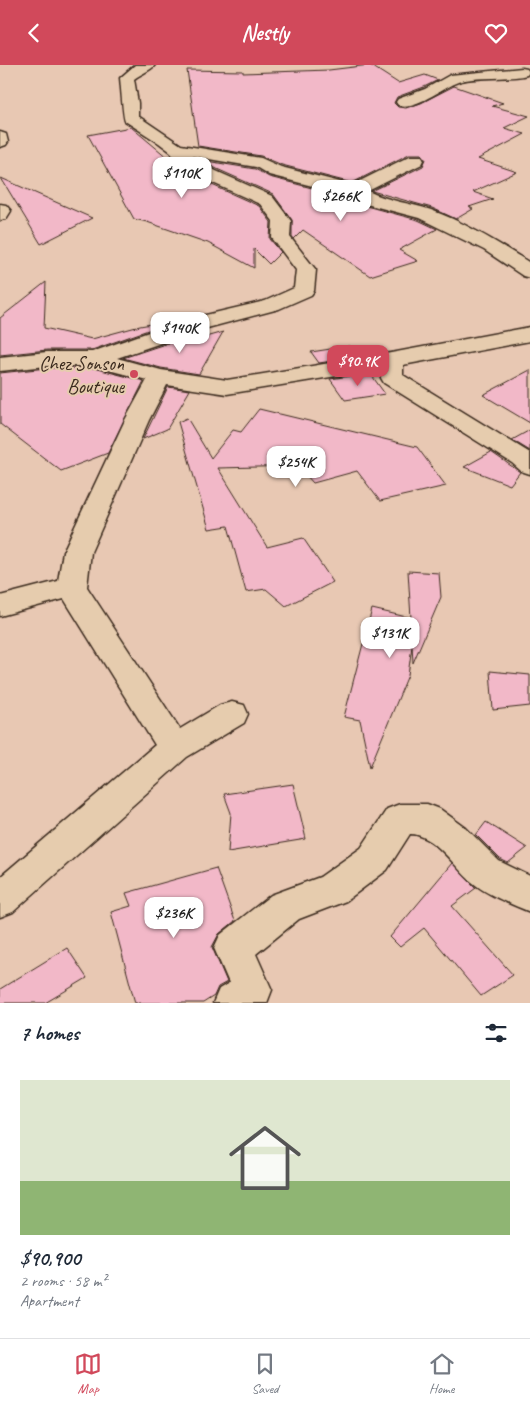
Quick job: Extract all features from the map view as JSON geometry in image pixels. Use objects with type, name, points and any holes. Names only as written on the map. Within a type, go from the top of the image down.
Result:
[{"type":"street","points":[[94,359],[188,326],[272,305],[304,291],[306,270],[281,238],[282,221],[266,200],[210,175],[184,159],[177,149],[130,118],[131,103],[127,78],[137,69],[148,65]]},
{"type":"street","points":[[440,69],[455,78]]},
{"type":"street","points":[[403,102],[430,92],[455,78],[527,72]]},
{"type":"street","points":[[0,137],[0,142]]},
{"type":"street","points":[[177,149],[261,163],[275,171],[354,191],[372,200],[426,214],[491,246],[530,272]]},
{"type":"street","points":[[354,191],[416,161]]},
{"type":"street","points":[[0,209],[2,211],[0,215]]},
{"type":"street","points":[[0,364],[47,359],[94,359],[160,377],[227,387],[530,334]]},
{"type":"street","points":[[390,360],[392,378],[521,458],[530,467]]},
{"type":"street","points":[[160,377],[136,419],[77,552],[72,587],[102,637],[175,748]]},
{"type":"street","points":[[0,606],[72,587]]},
{"type":"street","points":[[0,900],[175,748],[232,715]]},
{"type":"street","points":[[234,1003],[252,990],[234,948],[284,907],[333,889],[374,859],[400,819],[427,819],[453,839],[486,872],[530,895]]},
{"type":"building","points":[[370,65],[398,83],[425,75],[438,80],[397,97],[394,103],[398,107],[406,108],[421,103],[454,86],[503,103],[492,106],[529,116],[504,128],[525,134],[478,159],[517,172],[473,192],[493,199],[469,207],[473,209],[456,219],[432,208],[372,191],[423,166],[426,159],[422,154],[409,154],[352,183],[282,165],[261,156],[198,146],[187,70],[243,71],[243,73],[329,70]]},
{"type":"building","points":[[131,127],[204,188],[203,181],[259,206],[271,222],[270,239],[281,252],[269,264],[254,249],[254,268],[208,243],[134,219],[88,135]]},
{"type":"building","points":[[200,160],[255,169],[269,177],[347,197],[366,206],[418,220],[437,229],[399,250],[418,261],[370,276],[303,230],[294,239],[292,236],[292,220],[273,194]]},
{"type":"building","points":[[1,178],[92,218],[41,244]]},
{"type":"building","points":[[46,282],[44,328],[92,339],[140,326],[179,319],[92,350],[47,350],[0,355],[0,318]]},
{"type":"building","points":[[204,331],[195,340],[223,332],[199,374],[161,368],[123,358]]},
{"type":"building","points":[[350,346],[358,357],[319,363],[311,352]]},
{"type":"building","points":[[47,368],[93,368],[144,381],[108,453],[61,471],[0,424],[0,373]]},
{"type":"building","points":[[530,370],[530,423],[483,395]]},
{"type":"building","points":[[370,373],[385,394],[345,400],[330,379]]},
{"type":"building","points":[[168,387],[190,390],[167,429],[143,439]]},
{"type":"building","points":[[259,409],[417,447],[446,486],[380,501],[357,471],[313,483],[298,466],[218,468],[267,547],[303,538],[333,582],[286,606],[266,589],[246,592],[228,526],[209,529],[178,422],[187,418],[211,458],[233,430],[241,432]]},
{"type":"building","points":[[530,430],[530,451],[512,440]]},
{"type":"building","points":[[491,452],[520,472],[510,485],[464,467]]},
{"type":"building","points":[[408,571],[439,573],[441,597],[413,663],[412,646],[408,675],[370,767],[360,720],[344,717],[372,609],[411,618]]},
{"type":"building","points":[[490,671],[530,675],[530,706],[493,710]]},
{"type":"building","points":[[293,784],[306,839],[228,852],[231,813],[224,794]]},
{"type":"building","points":[[486,822],[527,848],[508,863],[500,859],[476,835]]},
{"type":"building","points":[[452,863],[476,888],[452,906],[513,975],[481,996],[424,928],[400,947],[390,937]]},
{"type":"building","points":[[216,868],[235,921],[219,934],[212,947],[227,982],[218,987],[214,996],[203,1003],[135,1003],[111,912],[131,906],[126,893]]},
{"type":"building","points":[[67,948],[87,978],[45,1003],[0,1003],[0,989]]},
{"type":"place","name":"Chez Sonson Boutique","points":[[134,374]]}]
